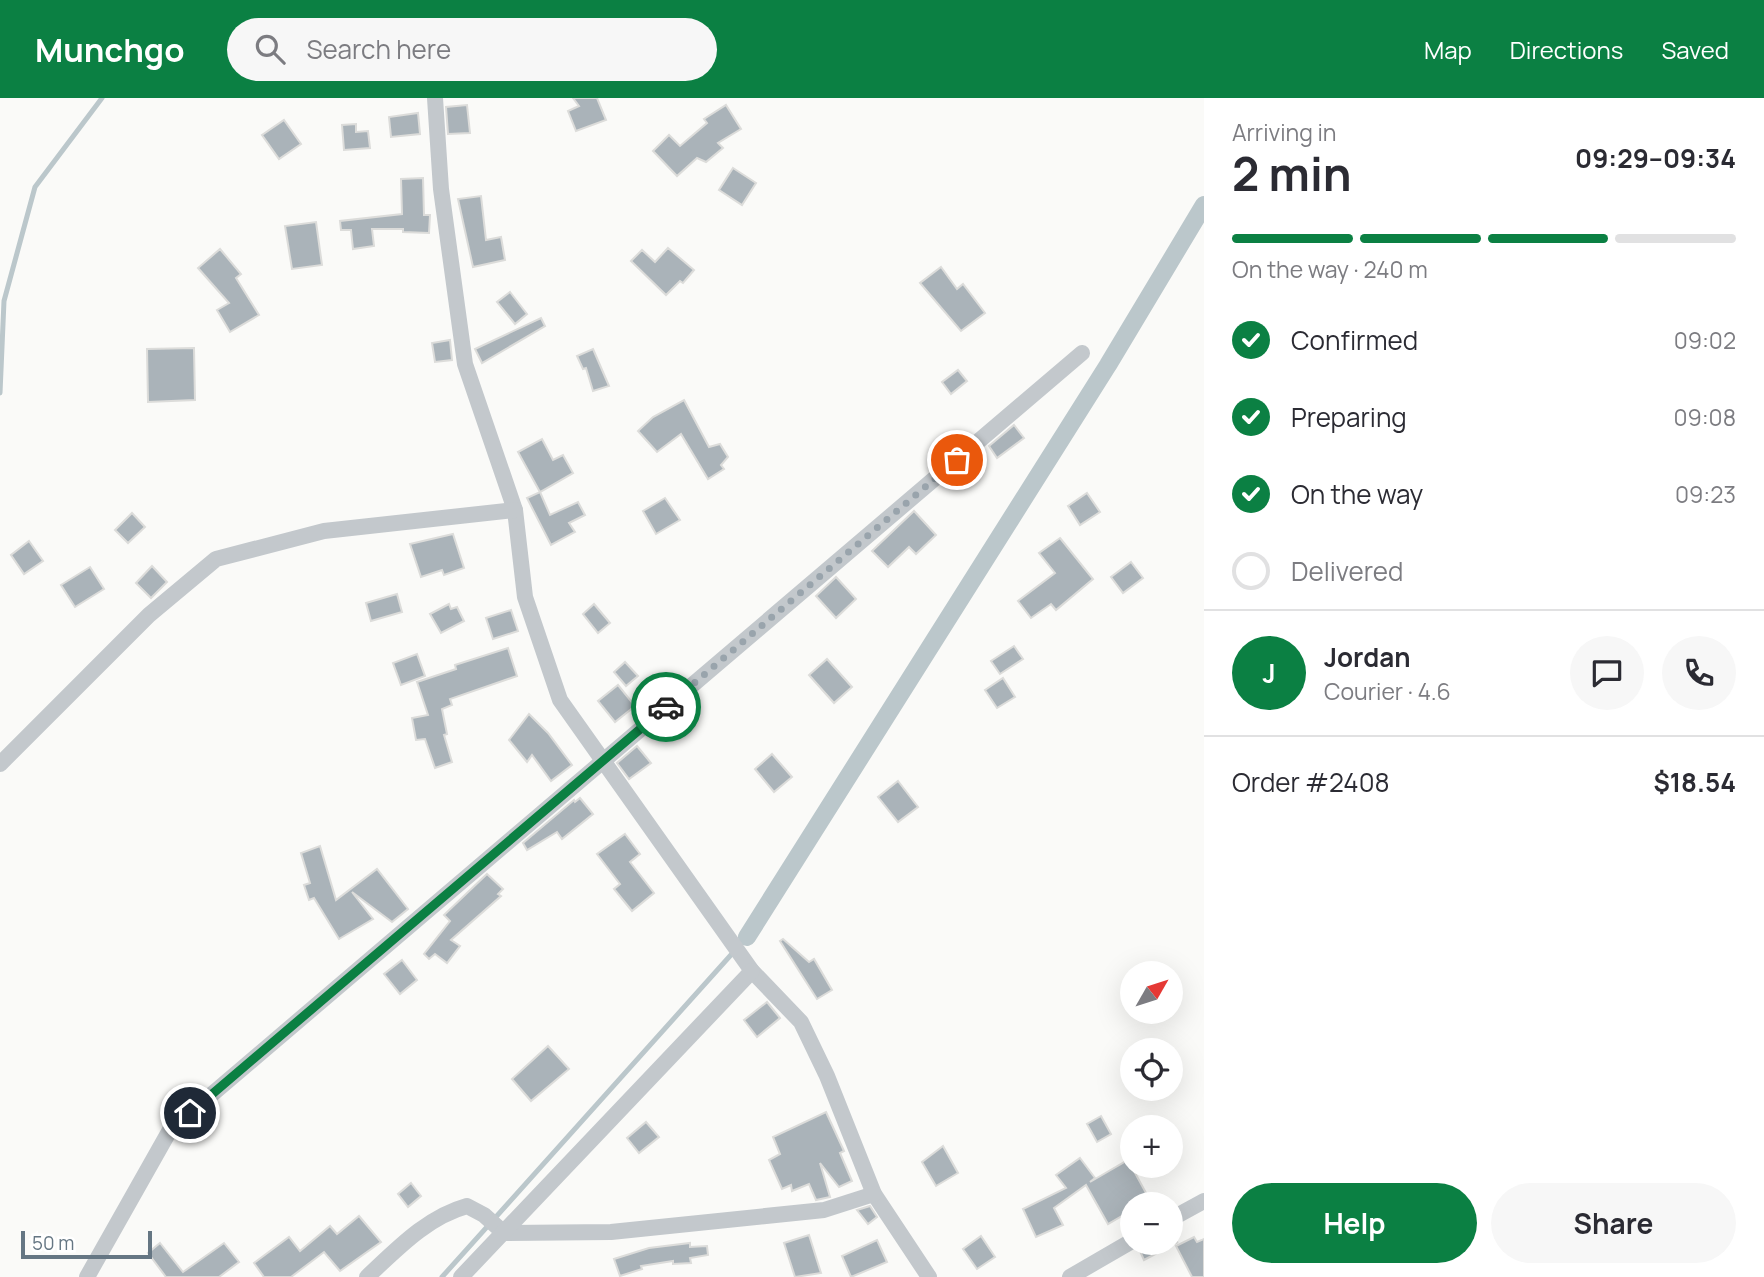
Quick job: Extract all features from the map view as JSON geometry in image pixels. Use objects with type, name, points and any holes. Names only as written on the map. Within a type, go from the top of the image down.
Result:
[{"type":"street","points":[[435,98],[441,189],[465,364],[515,510],[525,597],[560,700],[601,762],[736,950],[800,1023],[827,1076],[874,1194],[929,1277]]},
{"type":"street","points":[[87,1277],[170,1130],[1082,353]]},
{"type":"street","points":[[0,764],[149,615],[216,559],[324,531],[515,510]]},
{"type":"street","points":[[461,1277],[496,1226],[752,971]]},
{"type":"street","points":[[367,1277],[410,1237],[447,1211],[467,1206],[496,1226],[611,1232],[811,1211],[874,1194]]},
{"type":"street","points":[[1183,1212],[1204,1200]]},
{"type":"street","points":[[1070,1277],[1120,1248]]},
{"type":"building","points":[[573,98],[597,98],[606,120],[576,131],[568,111],[579,106]]},
{"type":"building","points":[[467,105],[470,133],[448,134],[446,107]]},
{"type":"building","points":[[726,105],[741,129],[718,143],[723,148],[706,162],[697,158],[677,176],[653,151],[669,135],[680,146],[707,123],[704,119]]},
{"type":"building","points":[[418,113],[420,134],[391,137],[389,117]]},
{"type":"building","points":[[284,120],[301,144],[279,159],[262,135]]},
{"type":"building","points":[[356,124],[356,132],[368,131],[370,148],[344,150],[342,125]]},
{"type":"building","points":[[733,168],[756,183],[742,205],[719,190]]},
{"type":"building","points":[[423,178],[424,215],[430,215],[429,233],[403,232],[403,229],[372,229],[374,246],[353,249],[351,230],[341,230],[340,221],[402,214],[401,179]]},
{"type":"building","points":[[481,196],[486,240],[501,237],[505,260],[473,267],[458,199]]},
{"type":"building","points":[[316,222],[322,265],[292,269],[285,226]]},
{"type":"building","points":[[668,248],[694,270],[683,283],[680,281],[666,295],[631,261],[642,250],[655,262]]},
{"type":"building","points":[[220,249],[241,274],[236,278],[259,315],[230,332],[217,310],[229,303],[198,268]]},
{"type":"building","points":[[941,267],[957,289],[963,284],[985,313],[961,331],[920,283]]},
{"type":"building","points":[[510,292],[527,314],[515,324],[497,302]]},
{"type":"building","points":[[541,318],[545,326],[482,363],[475,349]]},
{"type":"building","points":[[450,340],[452,360],[435,362],[432,343]]},
{"type":"building","points":[[194,348],[195,400],[148,402],[147,349]]},
{"type":"building","points":[[593,349],[609,386],[593,391],[586,368],[583,369],[577,356]]},
{"type":"building","points":[[958,370],[967,381],[951,394],[942,382]]},
{"type":"building","points":[[684,400],[709,447],[720,444],[728,457],[721,465],[724,469],[708,479],[681,434],[657,452],[638,431],[653,417]]},
{"type":"building","points":[[1014,425],[1024,438],[997,458],[989,446]]},
{"type":"building","points":[[542,439],[553,460],[563,455],[573,473],[540,492],[518,452]]},
{"type":"building","points":[[540,492],[550,515],[578,502],[585,515],[569,523],[575,532],[551,545],[527,498]]},
{"type":"building","points":[[1087,493],[1100,512],[1080,525],[1068,506]]},
{"type":"building","points":[[665,498],[680,520],[656,534],[643,511]]},
{"type":"building","points":[[914,511],[936,535],[916,554],[909,547],[888,567],[872,551]]},
{"type":"building","points":[[132,513],[145,527],[128,543],[115,530]]},
{"type":"building","points":[[453,534],[464,568],[444,575],[442,570],[421,577],[410,544]]},
{"type":"building","points":[[1060,538],[1093,579],[1056,610],[1051,604],[1031,618],[1018,601],[1055,573],[1039,553]]},
{"type":"building","points":[[29,541],[43,561],[24,574],[11,555]]},
{"type":"building","points":[[1131,562],[1143,578],[1123,593],[1111,577]]},
{"type":"building","points":[[152,566],[167,582],[151,598],[136,583]]},
{"type":"building","points":[[90,567],[104,589],[75,607],[61,585]]},
{"type":"building","points":[[836,577],[856,599],[836,618],[816,596]]},
{"type":"building","points":[[397,594],[402,612],[371,621],[366,603]]},
{"type":"building","points":[[449,604],[451,609],[457,607],[464,621],[441,633],[430,614]]},
{"type":"building","points":[[594,604],[610,623],[598,633],[583,614]]},
{"type":"building","points":[[511,610],[518,631],[493,639],[486,618]]},
{"type":"building","points":[[1014,646],[1023,659],[1000,674],[991,661]]},
{"type":"building","points":[[508,648],[517,676],[450,699],[452,705],[442,709],[447,734],[444,735],[452,762],[435,768],[425,739],[416,740],[412,718],[428,715],[417,682],[456,669],[455,665]]},
{"type":"building","points":[[417,654],[425,676],[401,685],[393,663]]},
{"type":"building","points":[[827,659],[852,687],[834,703],[809,675]]},
{"type":"building","points":[[625,662],[638,676],[626,686],[614,672]]},
{"type":"building","points":[[1003,678],[1015,697],[997,708],[985,690]]},
{"type":"building","points":[[618,685],[635,706],[615,722],[598,701]]},
{"type":"building","points":[[529,714],[548,733],[572,765],[551,781],[532,755],[527,762],[509,740]]},
{"type":"building","points":[[637,746],[651,763],[629,779],[617,763]]},
{"type":"building","points":[[772,754],[792,777],[774,792],[755,769]]},
{"type":"building","points":[[898,781],[918,807],[898,822],[878,797]]},
{"type":"building","points":[[580,798],[593,814],[562,839],[557,832],[527,850],[523,843],[574,800],[575,802]]},
{"type":"building","points":[[625,834],[640,854],[630,862],[654,893],[632,911],[614,889],[620,884],[597,854]]},
{"type":"building","points":[[320,846],[336,900],[377,869],[408,909],[392,922],[352,892],[373,919],[339,939],[314,898],[309,900],[304,885],[310,883],[301,853]]},
{"type":"building","points":[[487,874],[503,889],[498,894],[501,896],[451,940],[460,946],[447,963],[435,954],[429,959],[424,954],[450,921],[444,915]]},
{"type":"building","points":[[783,939],[809,962],[814,959],[832,990],[817,999],[780,941]]},
{"type":"building","points":[[402,960],[417,980],[400,994],[384,974]]},
{"type":"building","points":[[767,1002],[780,1018],[757,1037],[744,1020]]},
{"type":"building","points":[[548,1046],[569,1069],[531,1101],[512,1079]]},
{"type":"building","points":[[826,1112],[844,1151],[840,1153],[852,1181],[839,1187],[820,1163],[830,1197],[816,1200],[809,1184],[792,1191],[791,1185],[782,1189],[769,1160],[780,1154],[773,1137]]},
{"type":"building","points":[[1101,1116],[1111,1134],[1097,1142],[1087,1124]]},
{"type":"building","points":[[646,1122],[659,1137],[639,1153],[627,1138]]},
{"type":"building","points":[[943,1146],[958,1173],[936,1186],[922,1162]]},
{"type":"building","points":[[1080,1158],[1095,1178],[1090,1182],[1120,1165],[1120,1178],[1138,1178],[1145,1192],[1120,1192],[1120,1217],[1108,1224],[1086,1185],[1054,1208],[1063,1225],[1036,1237],[1023,1209],[1066,1188],[1056,1175]]},
{"type":"building","points":[[411,1183],[421,1196],[408,1207],[398,1194]]},
{"type":"building","points":[[870,1206],[877,1217],[868,1224],[857,1210]]},
{"type":"building","points":[[359,1216],[381,1242],[340,1271],[324,1252],[291,1277],[264,1277],[254,1263],[289,1237],[300,1251],[330,1226],[337,1234]]},
{"type":"building","points":[[809,1235],[821,1273],[795,1277],[784,1243]]},
{"type":"building","points":[[981,1236],[995,1257],[977,1269],[963,1249]]},
{"type":"building","points":[[1194,1237],[1197,1242],[1204,1239],[1204,1277],[1192,1277],[1181,1255],[1183,1255],[1183,1242]]},
{"type":"building","points":[[877,1240],[887,1262],[851,1277],[842,1256]]},
{"type":"building","points":[[160,1243],[183,1272],[224,1243],[239,1262],[219,1277],[166,1277],[148,1253]]},
{"type":"building","points":[[690,1243],[690,1247],[707,1246],[708,1255],[690,1258],[691,1263],[673,1264],[673,1261],[641,1266],[642,1269],[620,1276],[614,1259],[649,1248]]},
{"type":"waterway","points":[[0,393],[4,301],[35,187],[102,98]]},
{"type":"waterway","points":[[747,937],[1108,365],[1204,205]]},
{"type":"waterway","points":[[442,1277],[747,937]]},
{"type":"way so far","points":[[666,707],[957,460]]},
{"type":"route","points":[[190,1113],[666,707]]}]
